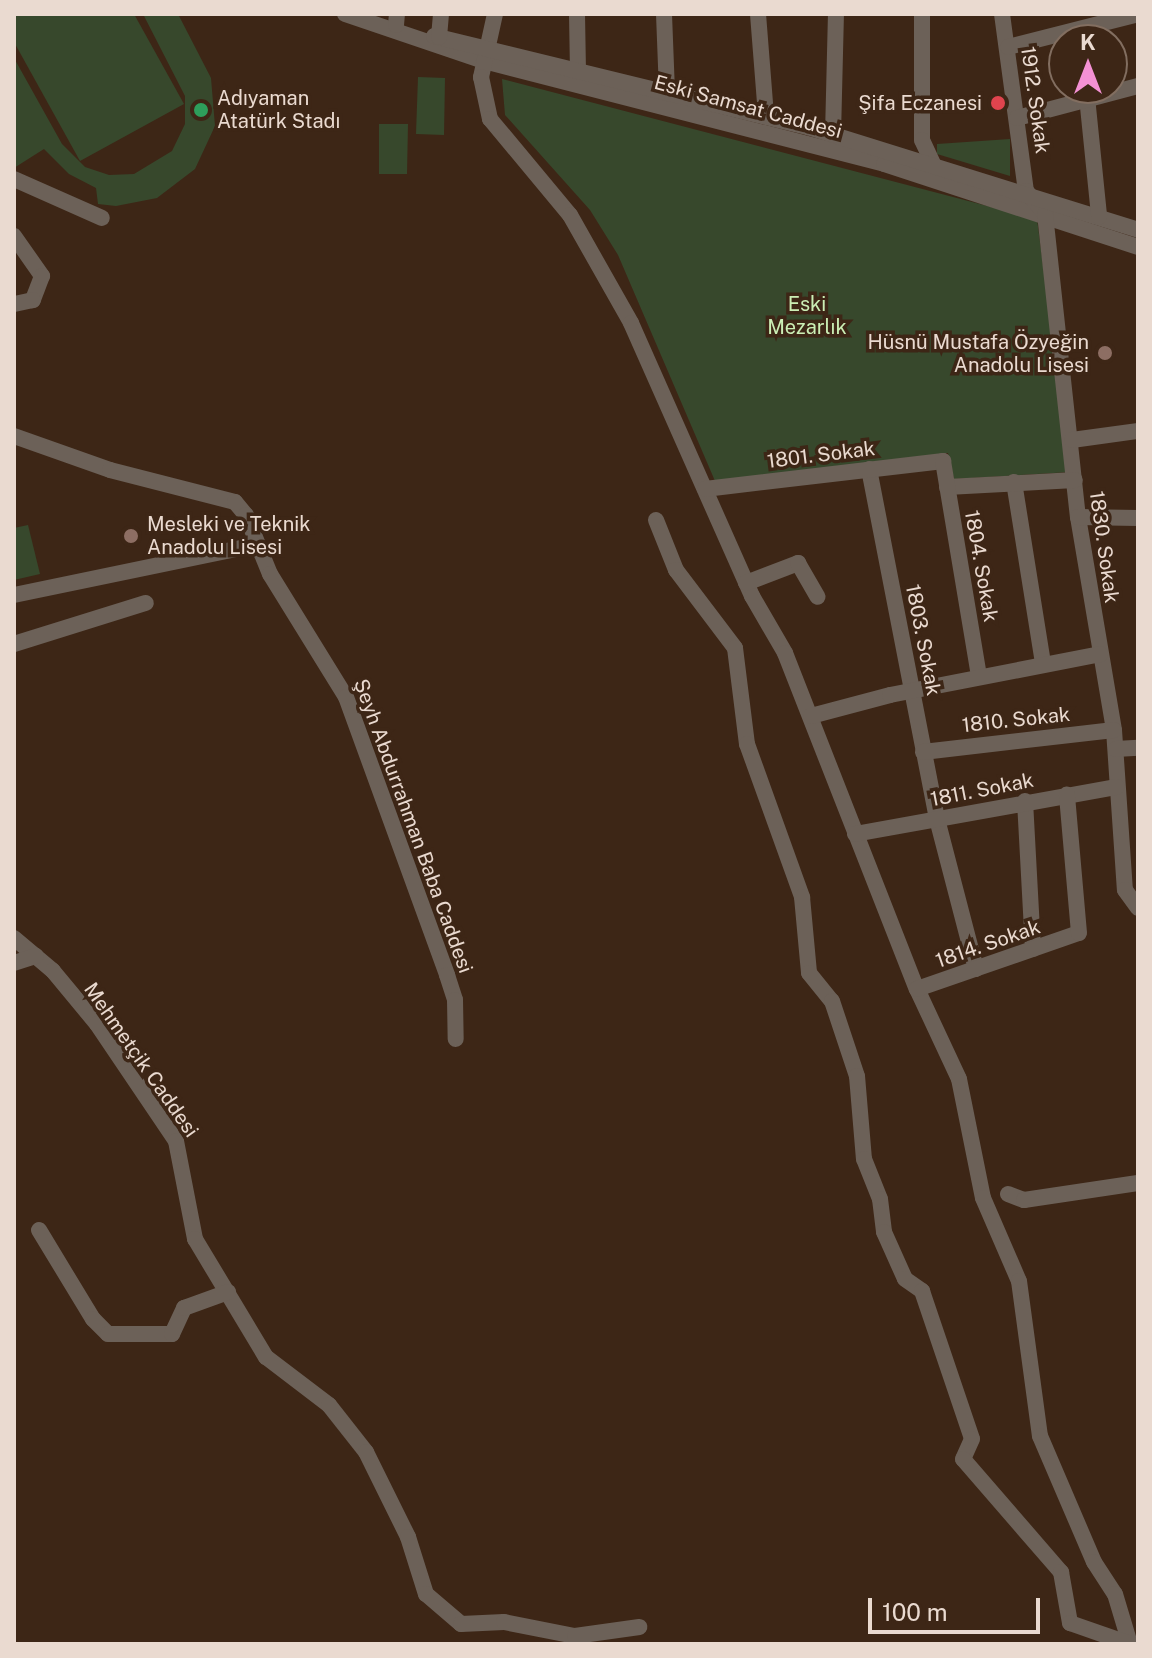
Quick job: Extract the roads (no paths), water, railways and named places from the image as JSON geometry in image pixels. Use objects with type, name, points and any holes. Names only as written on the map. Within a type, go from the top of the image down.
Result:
[{"type":"street","name":"Eski Samsat Caddesi","points":[[345,14],[1045,214],[1138,247]]},
{"type":"street","name":"Eski Samsat Caddesi","points":[[364,14],[396,19],[487,55],[578,70],[766,116],[1026,191],[1138,230]]},
{"type":"street","points":[[439,37],[441,14]]},
{"type":"street","points":[[495,14],[481,77],[490,119],[570,215],[596,256],[746,583],[785,653],[917,989],[959,1079],[983,1198],[1019,1281],[1040,1436],[1094,1562],[1115,1594],[1130,1644]]},
{"type":"street","points":[[577,14],[578,70]]},
{"type":"street","points":[[664,14],[667,91]]},
{"type":"street","points":[[758,14],[766,116]]},
{"type":"street","points":[[833,135],[836,14]]},
{"type":"street","points":[[922,14],[922,140],[933,164]]},
{"type":"street","name":"1912. Sokak","points":[[1002,14],[1026,191]]},
{"type":"street","points":[[1008,47],[1138,14]]},
{"type":"street","points":[[1017,118],[1064,104]]},
{"type":"street","points":[[1088,104],[1099,216]]},
{"type":"street","points":[[14,179],[102,218]]},
{"type":"street","points":[[1026,191],[1045,214]]},
{"type":"street","name":"1830. Sokak","points":[[1045,214],[1078,517],[1114,730],[1125,890],[1138,908]]},
{"type":"street","points":[[14,236],[42,276],[33,300],[14,304]]},
{"type":"street","points":[[1072,440],[1138,431]]},
{"type":"street","name":"Şeyh Abdurrahman Baba Caddesi","points":[[14,436],[110,470],[235,502],[253,527],[255,545],[346,697],[447,975],[455,1000],[456,1039]]},
{"type":"street","name":"1801. Sokak","points":[[705,489],[943,461]]},
{"type":"street","name":"1804. Sokak","points":[[943,461],[979,677]]},
{"type":"street","name":"1803. Sokak","points":[[869,469],[937,819],[976,969]]},
{"type":"street","points":[[947,487],[1075,480]]},
{"type":"street","points":[[1014,482],[1043,664]]},
{"type":"street","points":[[1078,517],[1138,518]]},
{"type":"street","points":[[656,520],[676,570],[735,648],[747,744],[802,897],[809,973],[832,1001],[857,1076],[864,1159],[880,1199],[884,1232],[905,1279],[922,1291],[972,1439],[963,1459],[1061,1572],[1070,1623],[1130,1644]]},
{"type":"street","points":[[14,595],[255,545]]},
{"type":"street","points":[[746,583],[798,563],[818,597]]},
{"type":"street","points":[[14,644],[146,603]]},
{"type":"street","points":[[811,716],[979,677],[1100,654]]},
{"type":"street","name":"1810. Sokak","points":[[923,752],[1114,730]]},
{"type":"street","points":[[1116,749],[1138,748]]},
{"type":"street","name":"1811. Sokak","points":[[855,834],[1025,801],[1117,787]]},
{"type":"street","name":"1814. Sokak","points":[[917,989],[1071,938],[1082,927],[1067,795]]},
{"type":"street","points":[[1025,801],[1033,949]]},
{"type":"street","name":"Mehmetçik Caddesi","points":[[14,938],[36,956],[97,1024],[176,1141],[195,1239],[266,1357],[329,1405],[360,1443],[408,1537],[421,1587],[452,1619],[461,1624],[504,1622],[575,1636],[639,1627]]},
{"type":"street","points":[[14,963],[36,956]]},
{"type":"street","points":[[1008,1194],[1024,1200],[1138,1183]]},
{"type":"street","points":[[39,1230],[93,1319],[108,1334],[172,1334],[184,1308],[228,1292]]},
{"type":"place","name":"Şifa Eczanesi","points":[[998,103]]},
{"type":"place","name":"Adıyaman Atatürk Stadı","points":[[201,110]]},
{"type":"place","name":"Hüsnü Mustafa Özyeğin Anadolu Lisesi","points":[[1105,353]]},
{"type":"place","name":"Mesleki ve Teknik Anadolu Lisesi","points":[[131,536]]},
{"type":"park label","name":"Eski Mezarlık","points":[[807,316]]}]
